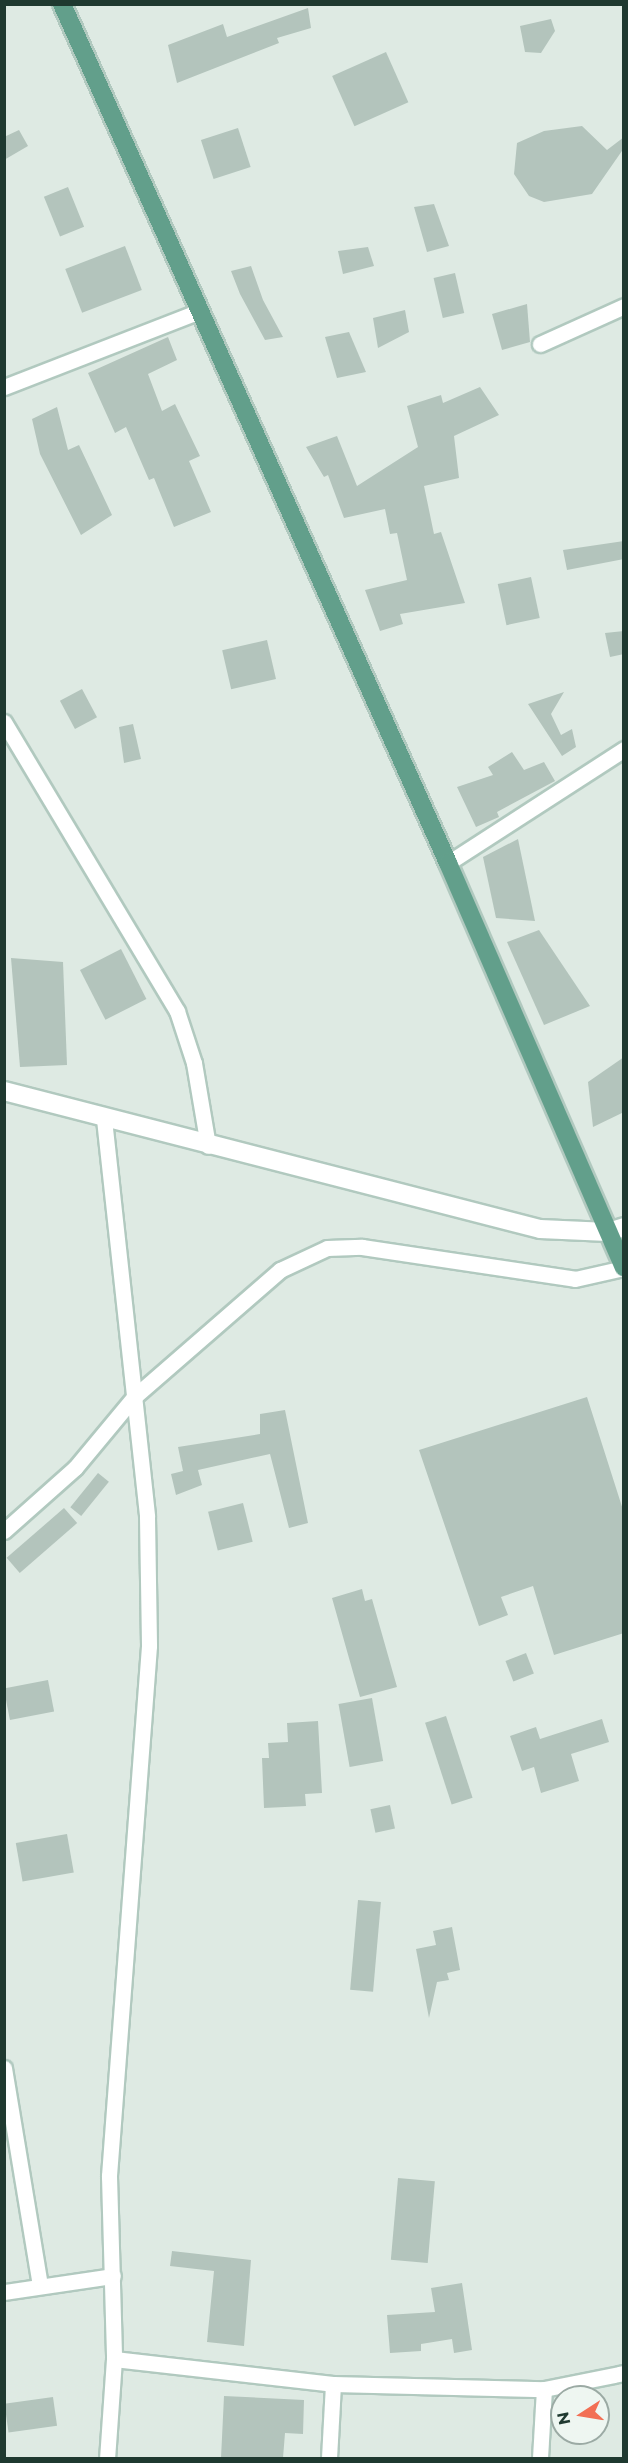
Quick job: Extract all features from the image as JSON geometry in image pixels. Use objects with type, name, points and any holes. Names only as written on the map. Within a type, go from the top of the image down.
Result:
[{"type":"main road","points":[[62,4],[448,863],[616,1230],[624,1268]]},
{"type":"street","points":[[540,344],[624,306]]},
{"type":"street","points":[[4,387],[200,311]]},
{"type":"street","points":[[4,722],[177,1011],[195,1063],[208,1146]]},
{"type":"street","points":[[448,863],[624,749]]},
{"type":"street","points":[[4,1091],[208,1146],[540,1228],[616,1230]]},
{"type":"street","points":[[104,1119],[147,1517],[149,1646],[109,2176],[114,2359],[107,2458]]},
{"type":"street","points":[[4,1531],[75,1468],[134,1397],[280,1270],[327,1248],[362,1247],[575,1279],[624,1268]]},
{"type":"street","points":[[4,2068],[40,2284]]},
{"type":"street","points":[[4,2292],[40,2284],[113,2276]]},
{"type":"street","points":[[114,2359],[333,2384],[544,2389],[624,2373]]},
{"type":"street","points":[[328,2458],[333,2384]]},
{"type":"street","points":[[540,2458],[544,2389]]},
{"type":"building","points":[[308,8],[311,28],[277,38],[279,43],[177,83],[168,45],[223,24],[227,37]]},
{"type":"building","points":[[551,19],[555,31],[541,53],[525,52],[520,26]]},
{"type":"building","points":[[386,52],[408,102],[354,126],[332,76]]},
{"type":"building","points":[[582,126],[607,150],[624,137],[624,148],[592,194],[544,202],[529,196],[514,174],[517,143],[544,131]]},
{"type":"building","points":[[238,128],[251,167],[214,179],[201,140]]},
{"type":"building","points":[[19,130],[28,146],[4,160],[4,137]]},
{"type":"building","points":[[68,187],[84,227],[60,237],[44,197]]},
{"type":"building","points":[[434,204],[449,246],[427,252],[414,207]]},
{"type":"building","points":[[125,246],[142,290],[82,313],[65,269]]},
{"type":"building","points":[[368,247],[374,266],[343,274],[338,251]]},
{"type":"building","points":[[251,266],[263,300],[283,337],[265,340],[240,294],[231,271]]},
{"type":"building","points":[[455,273],[464,313],[443,318],[434,278]]},
{"type":"building","points":[[527,304],[530,342],[502,350],[492,314]]},
{"type":"building","points":[[405,310],[409,332],[378,348],[373,318]]},
{"type":"building","points":[[349,332],[366,372],[337,378],[325,337]]},
{"type":"building","points":[[168,337],[177,360],[148,374],[162,411],[175,404],[200,456],[189,461],[211,512],[174,527],[154,478],[149,480],[126,427],[115,433],[88,373]]},
{"type":"building","points":[[480,387],[499,415],[454,436],[459,478],[424,486],[434,534],[441,532],[465,603],[400,614],[403,624],[380,631],[365,590],[407,580],[397,533],[390,534],[385,509],[344,518],[328,475],[324,477],[306,447],[337,436],[357,486],[418,447],[407,406],[441,395],[443,403]]},
{"type":"building","points":[[57,407],[68,450],[79,445],[112,515],[81,535],[40,454],[32,419]]},
{"type":"building","points":[[624,541],[624,559],[567,570],[563,550]]},
{"type":"building","points":[[531,577],[540,618],[506,625],[498,584]]},
{"type":"building","points":[[624,631],[624,654],[610,657],[605,633]]},
{"type":"building","points":[[267,640],[276,679],[231,689],[222,650]]},
{"type":"building","points":[[82,689],[97,717],[75,729],[60,701]]},
{"type":"building","points":[[564,692],[551,714],[561,735],[572,729],[576,747],[562,756],[528,704]]},
{"type":"building","points":[[133,724],[141,759],[124,763],[119,727]]},
{"type":"building","points":[[512,752],[524,770],[544,762],[555,781],[497,812],[499,817],[476,827],[457,787],[493,775],[488,767]]},
{"type":"building","points":[[518,839],[535,921],[496,918],[483,857]]},
{"type":"building","points":[[539,930],[590,1006],[544,1025],[507,942]]},
{"type":"building","points":[[121,949],[146,999],[105,1020],[80,970]]},
{"type":"building","points":[[11,958],[63,962],[67,1065],[20,1067]]},
{"type":"building","points":[[624,1057],[624,1112],[593,1127],[588,1082]]},
{"type":"building","points":[[587,1397],[624,1513],[624,1633],[554,1655],[533,1586],[501,1597],[508,1615],[479,1626],[419,1450]]},
{"type":"building","points":[[285,1410],[308,1523],[289,1528],[270,1454],[198,1470],[202,1485],[176,1495],[171,1474],[183,1471],[178,1447],[260,1434],[260,1414]]},
{"type":"building","points":[[98,1473],[109,1482],[81,1516],[70,1507]]},
{"type":"building","points":[[243,1503],[253,1542],[218,1551],[208,1512]]},
{"type":"building","points":[[64,1508],[77,1523],[20,1573],[7,1558]]},
{"type":"building","points":[[362,1589],[365,1601],[372,1599],[397,1687],[360,1697],[332,1598]]},
{"type":"building","points":[[526,1653],[534,1674],[513,1681],[505,1661]]},
{"type":"building","points":[[48,1680],[54,1711],[10,1720],[4,1689]]},
{"type":"building","points":[[372,1698],[383,1761],[350,1767],[339,1704]]},
{"type":"building","points":[[446,1716],[473,1798],[452,1805],[425,1723]]},
{"type":"building","points":[[602,1719],[609,1742],[571,1754],[579,1781],[541,1793],[534,1767],[522,1771],[510,1736],[536,1727],[540,1739]]},
{"type":"building","points":[[318,1721],[322,1793],[305,1794],[306,1806],[264,1808],[262,1758],[269,1758],[268,1743],[288,1742],[287,1723]]},
{"type":"building","points":[[390,1805],[395,1828],[375,1833],[370,1809]]},
{"type":"building","points":[[67,1834],[74,1872],[23,1881],[16,1843]]},
{"type":"building","points":[[358,1900],[381,1902],[373,1992],[350,1990]]},
{"type":"building","points":[[452,1927],[460,1970],[447,1973],[449,1980],[437,1982],[429,2018],[416,1949],[436,1945],[433,1931]]},
{"type":"building","points":[[398,2178],[435,2181],[428,2263],[391,2260]]},
{"type":"building","points":[[172,2251],[251,2260],[244,2346],[207,2342],[214,2271],[170,2266]]},
{"type":"building","points":[[462,2283],[472,2350],[454,2353],[452,2339],[421,2344],[421,2351],[390,2353],[387,2315],[435,2312],[431,2288]]},
{"type":"building","points":[[224,2396],[304,2400],[303,2434],[285,2433],[283,2458],[221,2458]]},
{"type":"building","points":[[53,2397],[57,2426],[9,2433],[4,2404]]}]
